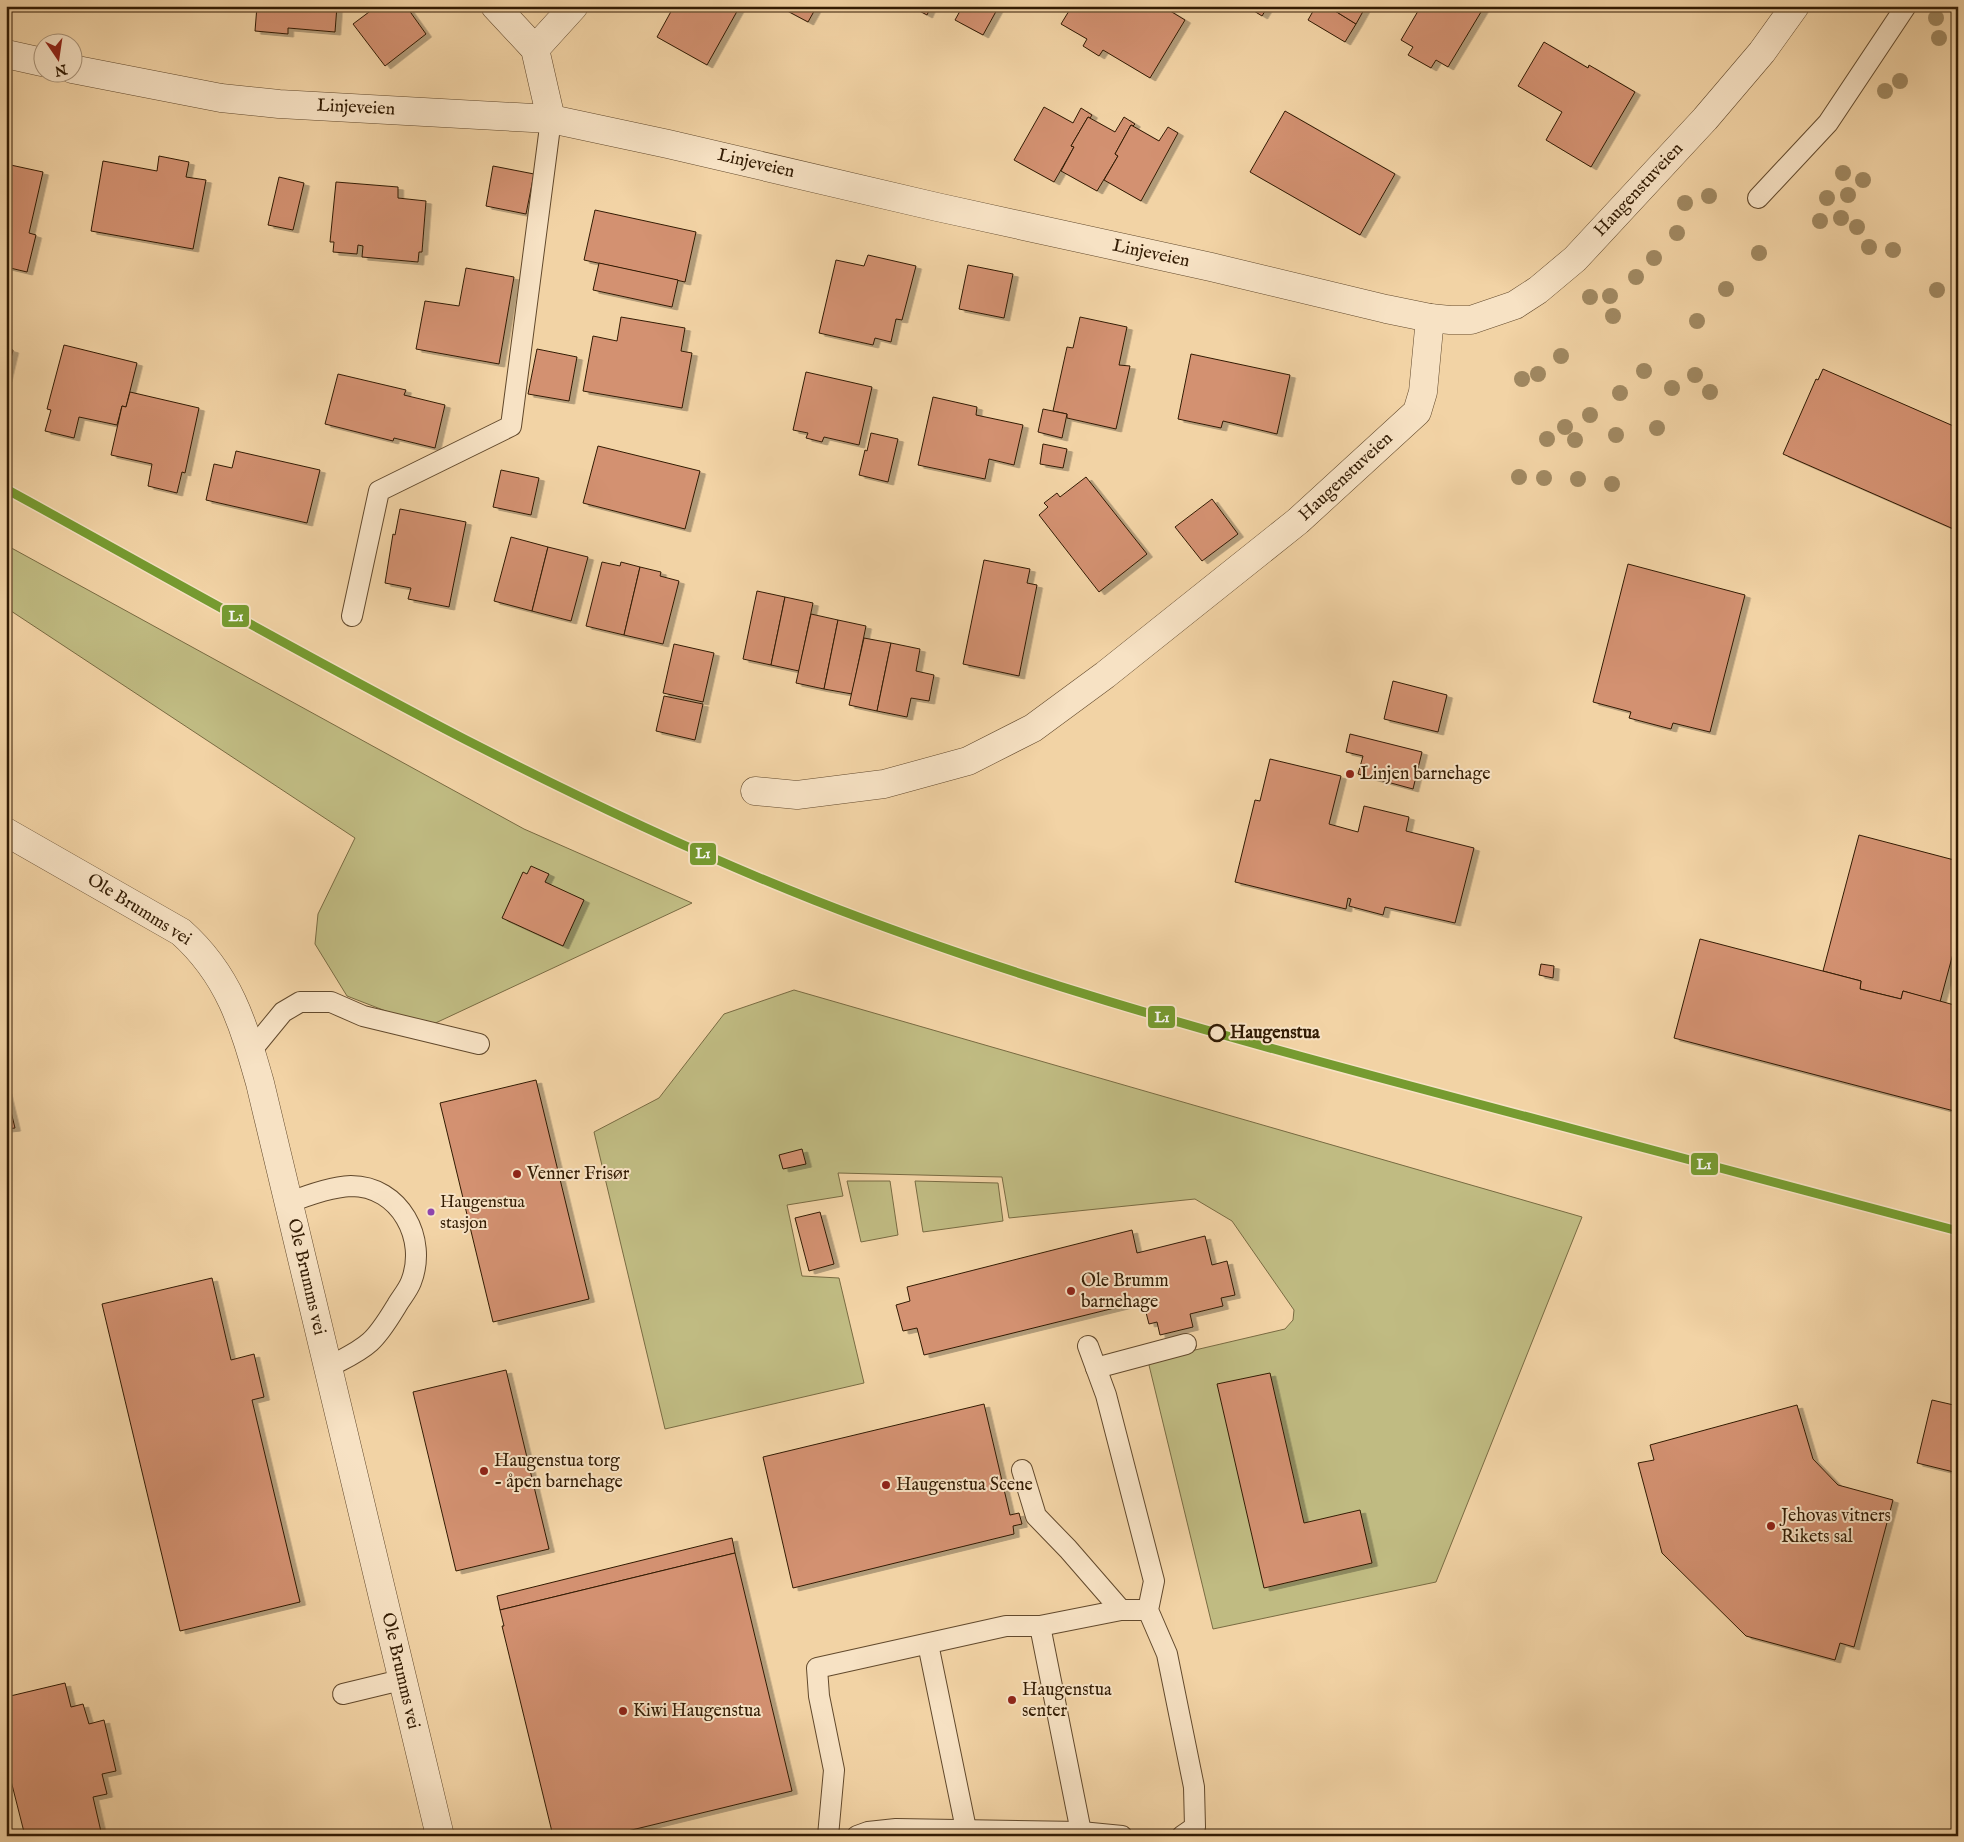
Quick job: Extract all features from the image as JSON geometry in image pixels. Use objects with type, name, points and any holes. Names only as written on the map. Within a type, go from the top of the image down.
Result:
[{"type":"street","points":[[495,6],[535,49],[551,119]]},
{"type":"street","points":[[535,49],[574,6]]},
{"type":"street","name":"Haugenstuveien","points":[[755,791],[797,795],[884,784],[968,761],[1033,728],[1105,675],[1298,521],[1417,412],[1423,392],[1430,318],[1471,320],[1515,305],[1538,290],[1575,259],[1704,119],[1762,52],[1796,6]]},
{"type":"street","points":[[6,54],[32,60]]},
{"type":"street","name":"Linjeveien","points":[[82,71],[231,99],[551,119],[1430,318]]},
{"type":"street","name":"Ole Brumms vei","points":[[6,832],[182,932],[200,949],[229,994],[240,1018],[251,1051],[440,1836]]},
{"type":"lane","points":[[1758,198],[1828,123],[1906,6]]},
{"type":"lane","points":[[352,616],[379,490],[511,426],[551,119]]},
{"type":"lane","points":[[251,1051],[283,1012],[300,1002],[331,1002],[363,1016],[479,1044]]},
{"type":"lane","points":[[288,1203],[313,1193],[351,1186],[374,1190],[392,1200],[406,1216],[414,1235],[416,1258],[411,1282],[382,1329],[369,1343],[327,1368]]},
{"type":"lane","points":[[1096,1368],[1186,1344]]},
{"type":"lane","points":[[1088,1346],[1106,1395],[1154,1581],[1148,1610],[1167,1654],[1194,1787],[1195,1827],[1182,1836]]},
{"type":"lane","points":[[1022,1470],[1036,1516],[1068,1549],[1120,1610]]},
{"type":"lane","points":[[828,1836],[834,1770],[819,1696],[817,1668],[1006,1626],[1040,1626],[1120,1610],[1148,1610]]},
{"type":"lane","points":[[1040,1626],[1082,1832]]},
{"type":"lane","points":[[928,1644],[966,1829]]},
{"type":"lane","points":[[343,1694],[401,1680]]},
{"type":"lane","points":[[857,1836],[868,1832],[896,1829],[966,1829],[1082,1832],[1122,1836]]},
{"type":"shaded area","points":[[6,545],[524,829],[692,903],[427,1027],[347,996],[315,944],[318,914],[355,838],[8,609],[6,611]]},
{"type":"shaded area","points":[[794,990],[1582,1217],[1436,1582],[1213,1629],[1148,1361],[1285,1329],[1293,1320],[1294,1310],[1232,1221],[1195,1199],[1009,1218],[1002,1177],[838,1173],[843,1196],[787,1205],[802,1276],[839,1278],[864,1383],[665,1429],[594,1132],[659,1098],[724,1014]]},
{"type":"shaded area","points":[[847,1181],[890,1181],[898,1235],[861,1242]]},
{"type":"shaded area","points":[[915,1181],[998,1183],[1003,1221],[923,1232]]},
{"type":"building","points":[[257,6],[337,6],[335,32],[288,28],[288,34],[255,31]]},
{"type":"building","points":[[377,6],[406,6],[426,34],[385,66],[353,24]]},
{"type":"building","points":[[674,6],[740,6],[707,65],[657,37]]},
{"type":"building","points":[[778,6],[817,6],[808,22]]},
{"type":"building","points":[[910,6],[931,6],[927,15]]},
{"type":"building","points":[[957,6],[999,6],[983,35],[955,20],[960,11],[955,9]]},
{"type":"building","points":[[1072,6],[1162,6],[1185,20],[1150,78],[1103,50],[1099,56],[1083,46],[1087,39],[1061,24]]},
{"type":"building","points":[[1246,6],[1268,6],[1262,16]]},
{"type":"building","points":[[1316,6],[1327,6],[1356,24],[1345,42],[1308,20]]},
{"type":"building","points":[[1327,6],[1366,6],[1356,24]]},
{"type":"building","points":[[1421,6],[1484,7],[1448,67],[1436,60],[1431,68],[1408,55],[1413,47],[1401,40]]},
{"type":"building","points":[[1544,42],[1588,68],[1589,65],[1635,92],[1591,167],[1546,140],[1562,112],[1518,86]]},
{"type":"building","points":[[1044,107],[1073,123],[1081,108],[1092,115],[1090,118],[1088,117],[1071,146],[1074,147],[1054,182],[1014,160]]},
{"type":"building","points":[[1285,111],[1395,174],[1360,235],[1250,172]]},
{"type":"building","points":[[1088,117],[1115,132],[1124,117],[1135,124],[1131,125],[1115,154],[1118,156],[1097,191],[1061,171],[1074,147],[1071,146]]},
{"type":"building","points":[[1131,125],[1159,141],[1168,127],[1178,133],[1141,201],[1104,180],[1118,156],[1115,154]]},
{"type":"building","points":[[159,156],[189,162],[186,177],[206,180],[193,249],[91,231],[103,161],[157,171]]},
{"type":"building","points":[[6,164],[43,172],[29,233],[36,235],[27,272],[6,267]]},
{"type":"building","points":[[493,166],[534,174],[526,214],[486,206]]},
{"type":"building","points":[[279,177],[304,183],[293,230],[268,225]]},
{"type":"building","points":[[336,182],[398,187],[398,198],[426,201],[422,252],[419,252],[418,262],[362,257],[363,246],[358,245],[357,254],[333,252],[334,242],[330,242]]},
{"type":"building","points":[[595,210],[696,232],[685,282],[584,260]]},
{"type":"building","points":[[868,255],[916,266],[902,320],[896,319],[891,342],[875,338],[873,345],[819,333],[836,260],[864,266]]},
{"type":"building","points":[[599,263],[678,280],[672,307],[593,290]]},
{"type":"building","points":[[968,265],[1013,274],[1004,318],[959,309]]},
{"type":"building","points":[[466,268],[514,277],[499,364],[416,349],[425,301],[459,306]]},
{"type":"building","points":[[621,317],[685,328],[681,351],[692,353],[682,408],[583,391],[593,336],[617,341]]},
{"type":"building","points":[[1080,317],[1127,327],[1119,365],[1130,366],[1116,429],[1067,418],[1067,414],[1053,411],[1067,347],[1073,348]]},
{"type":"building","points":[[64,345],[137,363],[126,407],[122,406],[117,425],[79,417],[74,438],[45,431],[51,410],[47,409]]},
{"type":"building","points":[[6,348],[13,350],[6,379]]},
{"type":"building","points":[[537,349],[577,357],[569,401],[528,394]]},
{"type":"building","points":[[1191,354],[1290,375],[1277,434],[1223,421],[1221,428],[1178,419]]},
{"type":"building","points":[[1823,369],[1958,428],[1958,531],[1783,454],[1816,379],[1818,380]]},
{"type":"building","points":[[806,372],[872,387],[859,445],[824,437],[822,442],[806,438],[808,433],[793,430]]},
{"type":"building","points":[[338,374],[406,390],[404,395],[445,405],[435,448],[394,438],[393,441],[325,424]]},
{"type":"building","points":[[130,392],[199,408],[185,473],[182,472],[177,493],[148,486],[152,464],[111,455],[122,406],[126,407]]},
{"type":"building","points":[[933,397],[977,407],[976,415],[1023,425],[1014,465],[989,459],[985,479],[918,465]]},
{"type":"building","points":[[1043,409],[1067,414],[1062,438],[1038,432]]},
{"type":"building","points":[[871,433],[898,439],[888,482],[859,475]]},
{"type":"building","points":[[1043,444],[1067,449],[1063,468],[1040,464]]},
{"type":"building","points":[[598,446],[700,471],[685,529],[583,503]]},
{"type":"building","points":[[236,451],[320,470],[307,523],[206,500],[214,464],[232,468]]},
{"type":"building","points":[[501,470],[539,478],[531,515],[493,507]]},
{"type":"building","points":[[1086,477],[1147,554],[1099,592],[1039,515],[1048,507],[1044,503],[1057,493],[1060,497]]},
{"type":"building","points":[[1212,499],[1238,534],[1202,561],[1175,527]]},
{"type":"building","points":[[400,509],[466,522],[449,607],[408,599],[411,588],[385,583],[393,534],[395,535]]},
{"type":"building","points":[[511,537],[548,547],[532,611],[494,601]]},
{"type":"building","points":[[548,547],[588,557],[571,621],[532,611]]},
{"type":"building","points":[[984,560],[1030,569],[1027,583],[1037,585],[1019,676],[963,664]]},
{"type":"building","points":[[602,562],[620,566],[621,562],[640,567],[624,635],[586,626]]},
{"type":"building","points":[[1628,564],[1745,595],[1710,732],[1673,723],[1671,729],[1629,718],[1631,712],[1593,702]]},
{"type":"building","points":[[640,567],[661,572],[660,576],[679,581],[663,644],[624,635]]},
{"type":"building","points":[[757,591],[785,597],[771,665],[743,659]]},
{"type":"building","points":[[785,597],[813,603],[799,671],[771,665]]},
{"type":"building","points":[[811,614],[838,620],[824,689],[796,683]]},
{"type":"building","points":[[838,620],[866,626],[852,694],[824,689]]},
{"type":"building","points":[[864,638],[891,643],[877,711],[849,705]]},
{"type":"building","points":[[891,643],[920,649],[916,671],[934,675],[929,701],[911,698],[907,717],[877,711]]},
{"type":"building","points":[[674,644],[714,653],[703,702],[663,693]]},
{"type":"building","points":[[1393,681],[1447,695],[1438,732],[1384,719]]},
{"type":"building","points":[[664,696],[703,704],[695,740],[656,731]]},
{"type":"building","points":[[1350,734],[1422,752],[1413,789],[1358,774],[1363,756],[1346,752]]},
{"type":"building","points":[[1270,759],[1341,776],[1329,824],[1358,832],[1364,806],[1409,817],[1406,831],[1474,848],[1455,923],[1385,907],[1383,915],[1349,906],[1351,899],[1348,898],[1346,909],[1235,882],[1255,800],[1260,801]]},
{"type":"building","points":[[1859,835],[1958,861],[1958,935],[1940,1002],[1903,991],[1901,999],[1860,989],[1861,981],[1823,971]]},
{"type":"building","points":[[531,866],[549,874],[545,882],[584,900],[563,946],[502,918],[523,872],[527,874]]},
{"type":"building","points":[[1700,939],[1861,981],[1860,989],[1901,999],[1903,991],[1958,1006],[1958,1112],[1674,1038]]},
{"type":"building","points":[[1541,964],[1554,966],[1553,978],[1539,975]]},
{"type":"building","points":[[536,1080],[589,1299],[493,1322],[440,1103]]},
{"type":"building","points":[[6,1091],[15,1128],[6,1129]]},
{"type":"building","points":[[802,1149],[806,1164],[783,1169],[779,1155]]},
{"type":"building","points":[[820,1212],[834,1264],[809,1271],[795,1218]]},
{"type":"building","name":"Ole Brumm barnehage","points":[[1132,1230],[1137,1253],[1205,1236],[1212,1265],[1227,1261],[1235,1295],[1221,1298],[1223,1306],[1190,1314],[1193,1327],[1160,1335],[1157,1322],[1149,1324],[1143,1301],[924,1355],[917,1328],[903,1331],[896,1305],[910,1301],[907,1287]]},
{"type":"building","points":[[212,1278],[231,1360],[254,1354],[264,1397],[252,1400],[300,1602],[180,1631],[102,1304]]},
{"type":"building","points":[[506,1370],[549,1549],[456,1571],[413,1392]]},
{"type":"building","points":[[1270,1373],[1304,1523],[1360,1510],[1372,1563],[1264,1588],[1217,1384]]},
{"type":"building","points":[[1932,1400],[1958,1406],[1958,1473],[1917,1463]]},
{"type":"building","name":"Haugenstua Scene","points":[[984,1404],[1010,1515],[1019,1513],[1022,1524],[1013,1526],[1014,1534],[793,1588],[763,1457]]},
{"type":"building","name":"Jehovas vitners Rikets sal","points":[[1797,1405],[1813,1459],[1838,1485],[1893,1500],[1854,1647],[1840,1643],[1835,1660],[1746,1636],[1662,1553],[1638,1463],[1654,1460],[1650,1445]]},
{"type":"building","points":[[732,1538],[735,1553],[500,1610],[497,1596]]},
{"type":"building","points":[[735,1553],[792,1791],[607,1836],[553,1836],[502,1626],[504,1626],[500,1610]]},
{"type":"building","points":[[65,1683],[71,1707],[83,1704],[89,1724],[104,1720],[116,1771],[102,1774],[107,1794],[93,1797],[102,1836],[25,1836],[6,1761],[6,1697]]},
{"type":"transit line","name":"L1","points":[[6,489],[304,653],[504,759],[606,809],[709,856],[887,928],[1034,978],[1182,1023],[1332,1065],[1958,1231]]},
{"type":"place","name":"Linjen barnehage","points":[[1350,774]]},
{"type":"place","name":"Haugenstua","points":[[1217,1033]]},
{"type":"place","name":"Venner Frisør","points":[[517,1174]]},
{"type":"place","name":"Haugenstua stasjon","points":[[431,1212]]},
{"type":"place","name":"Ole Brumm barnehage","points":[[1071,1291]]},
{"type":"place","name":"Haugenstua torg - åpen barnehage","points":[[484,1471]]},
{"type":"place","name":"Haugenstua Scene","points":[[886,1485]]},
{"type":"place","name":"Jehovas vitners Rikets sal","points":[[1771,1526]]},
{"type":"place","name":"Haugenstua senter","points":[[1012,1700]]},
{"type":"place","name":"Kiwi Haugenstua","points":[[623,1711]]}]
